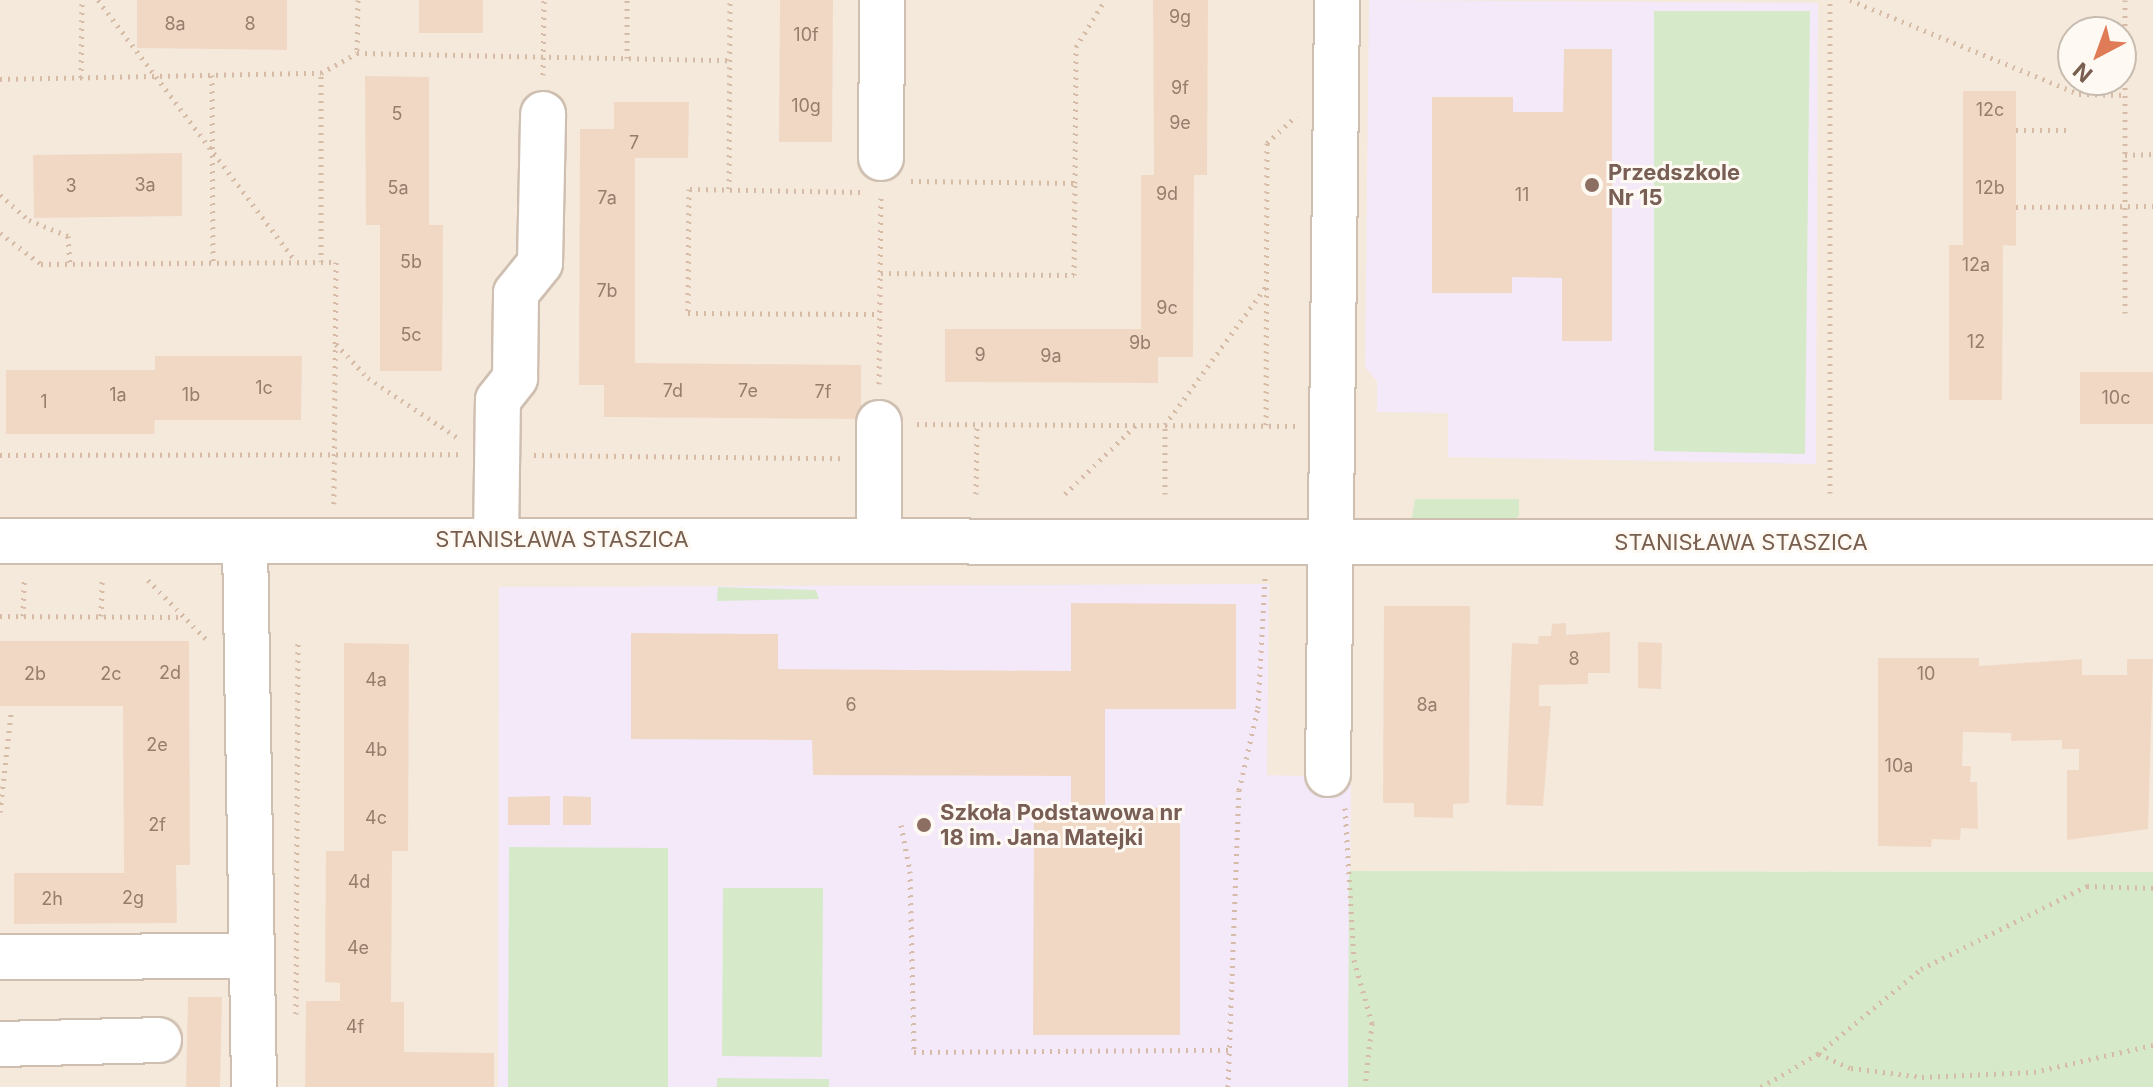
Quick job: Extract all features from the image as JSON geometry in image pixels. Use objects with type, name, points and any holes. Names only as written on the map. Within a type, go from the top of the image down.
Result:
[{"type":"street","points":[[882,0],[889,169]]},
{"type":"street","points":[[1328,767],[1337,0]]},
{"type":"street","points":[[496,540],[490,454],[498,400],[515,378],[516,293],[540,263],[543,114]]},
{"type":"street","points":[[879,541],[880,441]]},
{"type":"street","name":"STANISŁAWA STASZICA","points":[[12,555],[245,542],[496,540],[2153,542]]},
{"type":"street","points":[[245,542],[254,1087]]},
{"type":"street","points":[[0,957],[251,956]]},
{"type":"street","points":[[0,1044],[159,1040]]},
{"type":"path","points":[[81,78],[82,0]]},
{"type":"path","points":[[98,0],[296,262]]},
{"type":"path","points":[[357,53],[358,0]]},
{"type":"path","points":[[543,114],[544,0]]},
{"type":"path","points":[[627,0],[627,58]]},
{"type":"path","points":[[729,189],[730,0]]},
{"type":"path","points":[[881,273],[1074,275],[1076,47],[1105,0]]},
{"type":"path","points":[[1830,0],[1830,493]]},
{"type":"path","points":[[1850,0],[2057,85]]},
{"type":"path","points":[[0,79],[321,73],[357,53],[730,60]]},
{"type":"path","points":[[321,73],[321,262]]},
{"type":"path","points":[[212,75],[213,262]]},
{"type":"path","points":[[2125,96],[2125,313]]},
{"type":"path","points":[[1266,425],[1267,143],[1296,117],[1296,102]]},
{"type":"path","points":[[2016,130],[2066,130]]},
{"type":"path","points":[[2125,155],[2153,154]]},
{"type":"path","points":[[889,169],[1075,183]]},
{"type":"path","points":[[880,314],[688,313],[689,189],[882,192],[880,441]]},
{"type":"path","points":[[0,195],[29,220],[68,236],[70,264]]},
{"type":"path","points":[[2016,207],[2153,206]]},
{"type":"path","points":[[0,233],[41,264],[336,262],[334,541]]},
{"type":"path","points":[[1165,494],[1165,425],[1266,287]]},
{"type":"path","points":[[335,344],[368,378],[490,454]]},
{"type":"path","points":[[0,455],[490,454],[880,441],[977,424],[1304,426]]},
{"type":"path","points":[[976,494],[977,424]]},
{"type":"path","points":[[1065,494],[1136,425]]},
{"type":"path","points":[[12,555],[23,616]]},
{"type":"path","points":[[101,616],[103,569]]},
{"type":"path","points":[[153,570],[138,570],[213,647]]},
{"type":"path","points":[[1228,1087],[1239,790],[1258,708],[1265,577]]},
{"type":"path","points":[[0,616],[184,617]]},
{"type":"path","points":[[252,1031],[296,1030],[298,643]]},
{"type":"path","points":[[0,812],[11,714]]},
{"type":"path","points":[[1328,767],[1345,773],[1346,886],[1372,1023],[1365,1087]]},
{"type":"path","points":[[901,825],[910,871],[914,1052],[1229,1050]]},
{"type":"path","points":[[1761,1087],[1818,1054],[1921,969],[2087,886],[2153,888]]},
{"type":"path","points":[[1818,1054],[1851,1068],[1922,1077],[2034,1072],[2153,1045]]},
{"type":"shaded area","points":[[0,0],[2153,0],[2153,872],[1350,871],[1348,1087],[0,1087]]},
{"type":"shaded area","name":"Przedszkole Nr 15","points":[[1369,0],[1818,3],[1816,464],[1448,457],[1448,413],[1377,412],[1377,381],[1365,367]]},
{"type":"shaded area","name":"Szkoła Podstawowa nr 18 im. Jana Matejki","points":[[1269,584],[1267,775],[1351,778],[1348,1087],[498,1087],[499,587]]},
{"type":"green space","points":[[1654,11],[1810,11],[1805,454],[1654,451]]},
{"type":"green space","points":[[1415,499],[1519,499],[1519,515],[1515,521],[1411,524]]},
{"type":"green space","points":[[718,587],[816,590],[819,599],[717,601]]},
{"type":"green space","points":[[509,847],[668,848],[668,1087],[508,1087]]},
{"type":"green space","points":[[1349,871],[2153,872],[2153,1087],[1348,1087]]},
{"type":"green space","points":[[723,888],[823,888],[822,1057],[722,1056]]},
{"type":"green space","points":[[717,1078],[829,1079],[829,1087],[717,1087]]},
{"type":"building","points":[[137,0],[287,0],[287,50],[137,48]]},
{"type":"building","points":[[419,0],[483,0],[483,33],[419,33]]},
{"type":"building","points":[[780,0],[833,0],[832,142],[779,142]]},
{"type":"building","points":[[1153,0],[1208,0],[1207,175],[1194,175],[1193,357],[1158,357],[1158,383],[945,382],[945,329],[1141,329],[1141,175],[1154,175]]},
{"type":"building","name":"Przedszkole Nr 15","points":[[1564,49],[1612,49],[1612,341],[1562,341],[1562,278],[1512,277],[1512,293],[1432,293],[1432,97],[1513,97],[1513,112],[1563,112]]},
{"type":"building","points":[[365,76],[429,77],[429,225],[443,225],[442,371],[380,371],[380,225],[366,225]]},
{"type":"building","points":[[1963,91],[2016,91],[2016,246],[2003,245],[2002,400],[1949,400],[1949,245],[1963,245]]},
{"type":"building","points":[[614,102],[689,102],[688,158],[635,158],[635,363],[861,365],[861,419],[604,417],[604,385],[579,385],[580,129],[614,129]]},
{"type":"building","points":[[182,153],[182,216],[34,218],[33,155]]},
{"type":"building","points":[[155,356],[302,356],[301,420],[155,420],[154,434],[6,434],[6,370],[155,370]]},
{"type":"building","points":[[2080,372],[2153,372],[2153,424],[2080,424]]},
{"type":"building","points":[[1071,603],[1236,604],[1236,709],[1105,709],[1105,807],[1180,808],[1180,1035],[1033,1035],[1034,807],[1071,807],[1071,776],[813,775],[812,740],[631,739],[631,633],[778,634],[778,669],[1071,671]]},
{"type":"building","points":[[1384,606],[1470,606],[1469,803],[1453,804],[1453,818],[1414,817],[1414,803],[1383,803]]},
{"type":"building","points":[[1566,623],[1566,635],[1610,632],[1610,673],[1588,673],[1588,684],[1539,685],[1539,706],[1551,706],[1543,806],[1506,805],[1512,643],[1538,644],[1539,636],[1551,636],[1552,624]]},
{"type":"building","points":[[0,641],[189,641],[190,865],[176,865],[177,923],[14,924],[14,873],[124,873],[123,706],[0,706]]},
{"type":"building","points":[[1638,642],[1662,643],[1661,689],[1638,688]]},
{"type":"building","points":[[344,643],[409,644],[408,851],[392,851],[391,1002],[404,1002],[404,1052],[494,1053],[494,1087],[305,1087],[306,1001],[340,1001],[340,983],[325,982],[326,851],[344,851]]},
{"type":"building","points":[[1878,658],[1979,658],[1979,666],[2082,659],[2082,675],[2127,675],[2127,659],[2153,659],[2148,829],[2067,840],[2067,770],[2079,770],[2079,749],[2062,749],[2062,740],[2011,741],[2011,733],[1963,732],[1962,766],[1971,766],[1970,782],[1977,782],[1978,829],[1961,828],[1960,840],[1932,839],[1931,847],[1878,846]]},
{"type":"building","points":[[550,796],[550,825],[508,825],[508,797]]},
{"type":"building","points":[[563,796],[591,797],[591,825],[563,825]]},
{"type":"building","points":[[188,997],[222,997],[220,1087],[186,1087]]},
{"type":"place","name":"Przedszkole Nr 15","points":[[1592,185]]},
{"type":"place","name":"Szkoła Podstawowa nr 18 im. Jana Matejki","points":[[924,825]]}]
